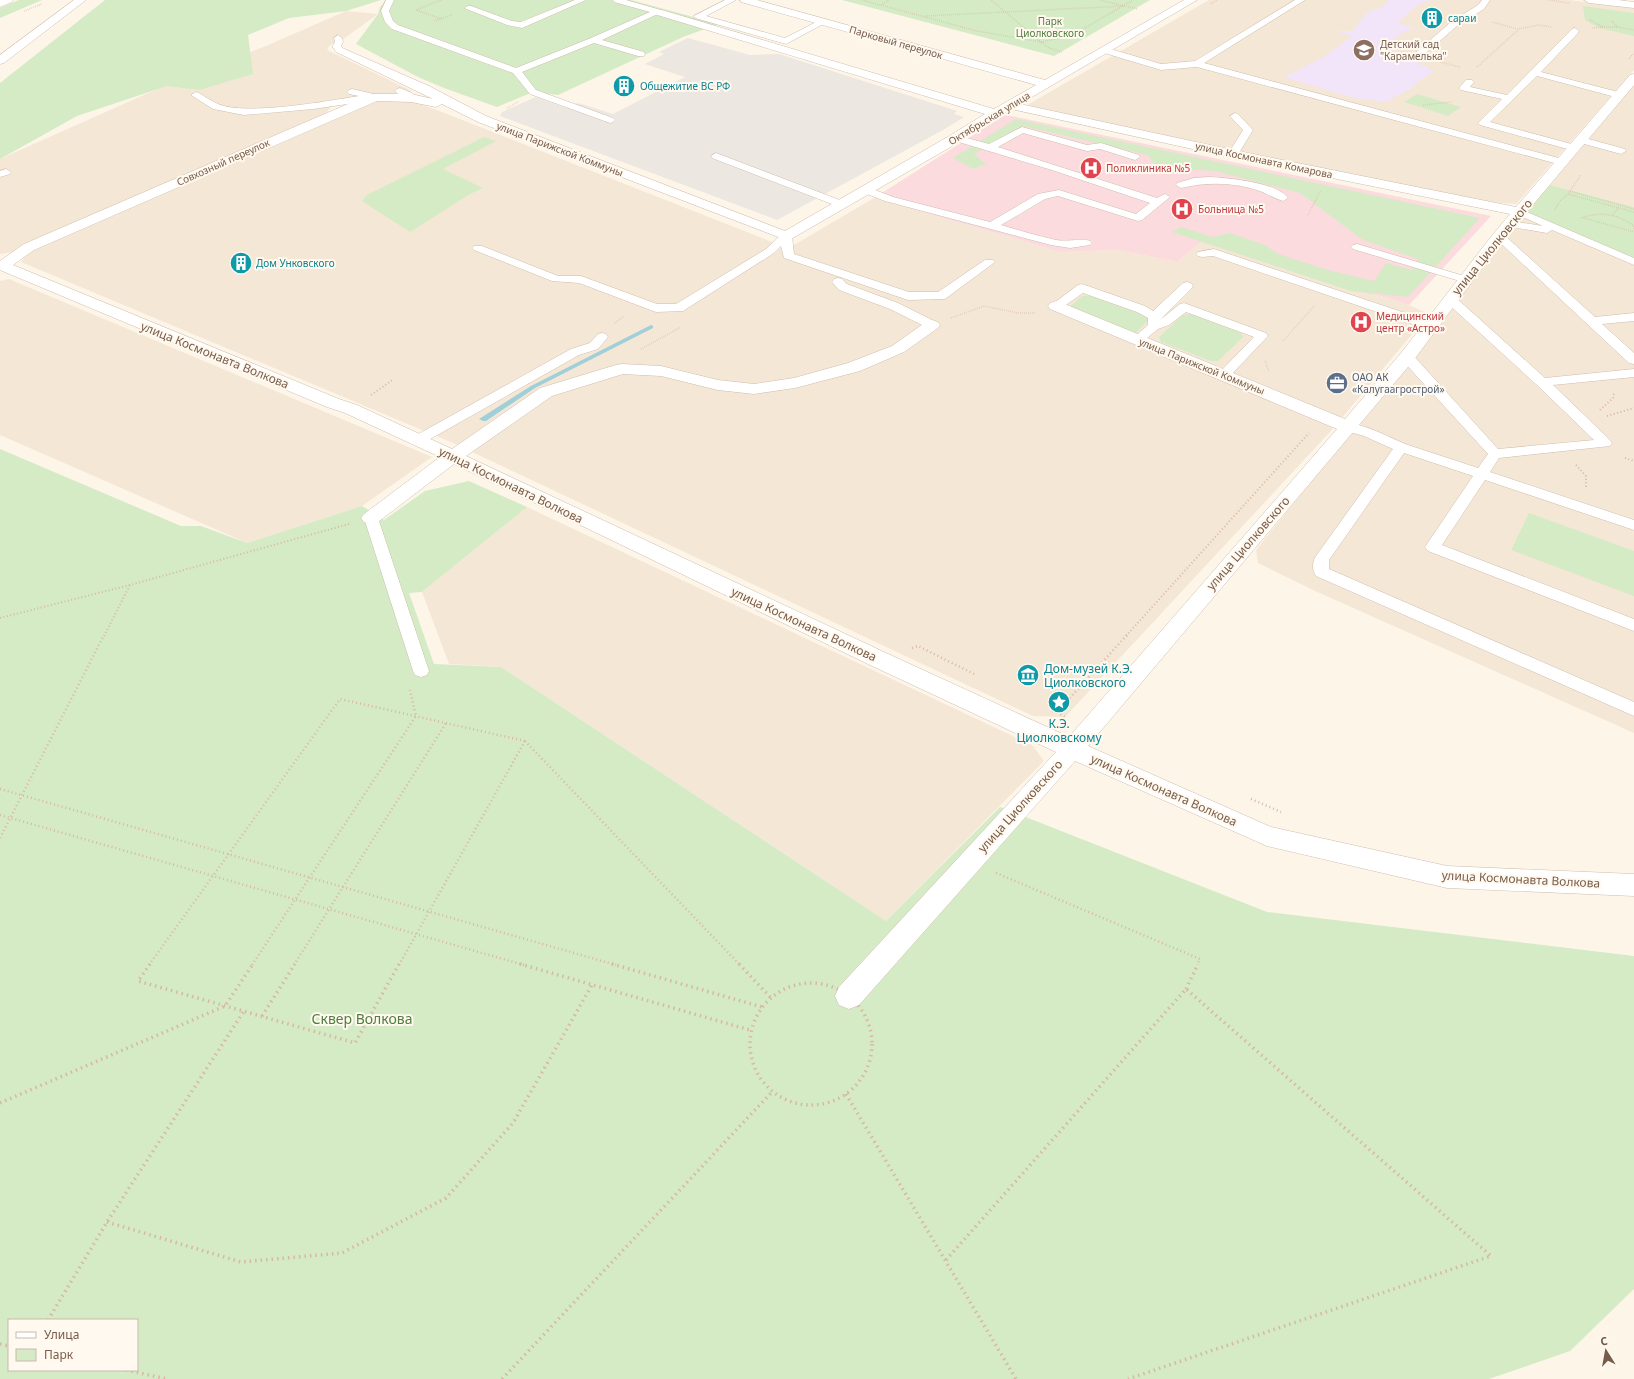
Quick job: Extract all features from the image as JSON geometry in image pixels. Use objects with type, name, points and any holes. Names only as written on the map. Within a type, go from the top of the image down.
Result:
[{"type":"street","points":[[0,4],[8,0]]},
{"type":"street","points":[[0,61],[81,0]]},
{"type":"street","name":"Парковый переулок","points":[[745,0],[1047,84]]},
{"type":"street","name":"Октябрьская улица","points":[[786,236],[956,138],[995,113],[1192,0]]},
{"type":"street","points":[[1596,0],[1634,5]]},
{"type":"street","points":[[658,12],[995,113]]},
{"type":"street","name":"улица Парижской Коммуны","points":[[340,50],[426,89],[455,106],[490,121],[786,236]]},
{"type":"street","name":"улица Циолковского","points":[[848,996],[1072,749],[1087,729],[1348,427],[1431,326],[1499,236],[1634,79]]},
{"type":"street","name":"Совхозный переулок","points":[[1,265],[29,248],[375,97],[405,94],[455,106]]},
{"type":"street","name":"улица Космонавта Комарова","points":[[1009,105],[1515,218]]},
{"type":"street","name":"улица Космонавта Волкова","points":[[1,265],[325,400],[351,409],[878,659],[1072,749],[1267,836],[1448,877],[1634,885]]},
{"type":"street","name":"улица Парижской Коммуны","points":[[1056,306],[1224,374],[1348,427]]},
{"type":"street","points":[[371,518],[452,457],[546,392],[622,369],[661,371],[718,385],[754,389],[795,383],[854,367],[898,349],[932,325]]},
{"type":"lane","points":[[390,0],[385,10],[389,22],[395,27],[516,71],[533,92],[610,120]]},
{"type":"lane","points":[[468,8],[510,23],[522,25],[582,0]]},
{"type":"lane","points":[[617,0],[658,12]]},
{"type":"lane","points":[[732,0],[698,16],[786,41],[823,22]]},
{"type":"lane","points":[[1197,64],[1300,0]]},
{"type":"lane","points":[[1417,56],[1454,24],[1481,7],[1486,0]]},
{"type":"lane","points":[[516,71],[594,40],[658,12]]},
{"type":"lane","points":[[1575,31],[1535,73],[1483,123],[1578,144],[1621,151]]},
{"type":"lane","points":[[338,38],[339,42],[336,47],[340,50]]},
{"type":"lane","points":[[594,40],[641,54]]},
{"type":"lane","points":[[1104,50],[1161,67],[1197,64],[1562,162]]},
{"type":"lane","points":[[1535,73],[1619,95]]},
{"type":"lane","points":[[1469,82],[1464,88],[1509,98]]},
{"type":"lane","points":[[352,92],[375,97]]},
{"type":"lane","points":[[196,95],[216,107],[244,112],[313,106],[375,97]]},
{"type":"lane","points":[[1233,154],[1248,130],[1235,116]]},
{"type":"lane","points":[[990,147],[1022,130],[1087,148],[1102,146],[1135,157]]},
{"type":"lane","points":[[956,138],[1162,200],[1138,218],[1058,193],[1042,196],[992,226]]},
{"type":"lane","points":[[716,156],[841,204]]},
{"type":"lane","points":[[1181,185],[1198,181],[1230,182],[1249,185],[1278,194],[1283,198]]},
{"type":"lane","points":[[866,190],[889,198],[1055,244],[1070,245],[1086,243]]},
{"type":"lane","points":[[1515,218],[1565,232],[1634,262]]},
{"type":"lane","points":[[478,248],[556,279],[581,280],[656,308],[679,308],[770,251],[786,236]]},
{"type":"lane","points":[[786,236],[788,256],[908,296],[941,296],[989,262]]},
{"type":"lane","points":[[1499,236],[1634,360]]},
{"type":"lane","points":[[1357,248],[1467,280]]},
{"type":"lane","points":[[1202,254],[1214,252],[1431,326]]},
{"type":"lane","points":[[1621,257],[1634,267]]},
{"type":"lane","points":[[820,267],[843,287],[894,306],[932,325]]},
{"type":"lane","points":[[1137,340],[1186,286]]},
{"type":"lane","points":[[1056,306],[1082,288],[1141,309],[1154,321],[1165,322],[1184,307],[1262,336],[1224,374]]},
{"type":"lane","points":[[1450,299],[1542,382],[1605,443],[1495,454]]},
{"type":"lane","points":[[1592,321],[1634,317]]},
{"type":"lane","points":[[418,440],[575,352],[594,346],[602,337]]},
{"type":"lane","points":[[1406,357],[1495,454]]},
{"type":"lane","points":[[1542,382],[1634,373]]},
{"type":"lane","points":[[1348,427],[1369,433],[1401,447],[1634,525]]},
{"type":"lane","points":[[1401,447],[1321,560],[1321,572],[1634,710]]},
{"type":"lane","points":[[1495,454],[1433,547],[1634,626]]},
{"type":"lane","points":[[371,518],[421,671]]},
{"type":"path","points":[[441,0],[416,10],[442,19]]},
{"type":"path","points":[[862,0],[977,31],[1041,42],[1071,36],[1133,0]]},
{"type":"path","points":[[881,5],[889,0]]},
{"type":"path","points":[[992,0],[1034,37],[1049,48],[1064,53]]},
{"type":"path","points":[[1099,0],[1138,10]]},
{"type":"path","points":[[923,16],[1124,6]]},
{"type":"path","points":[[407,32],[468,8]]},
{"type":"path","points":[[999,12],[1008,11]]},
{"type":"path","points":[[1594,18],[1590,20],[1603,27],[1617,27],[1634,30]]},
{"type":"path","points":[[1606,19],[1613,22],[1617,27]]},
{"type":"path","points":[[1474,70],[1518,29],[1539,25],[1575,31]]},
{"type":"path","points":[[1023,38],[1071,36]]},
{"type":"path","points":[[1417,56],[1466,68]]},
{"type":"path","points":[[1422,105],[1455,102],[1487,93]]},
{"type":"path","points":[[1308,215],[1320,192]]},
{"type":"path","points":[[1570,192],[1634,209]]},
{"type":"path","points":[[1568,194],[1634,212]]},
{"type":"path","points":[[1613,215],[1620,205]]},
{"type":"path","points":[[1554,209],[1561,211]]},
{"type":"path","points":[[1575,215],[1581,218],[1634,231],[1634,226],[1626,220],[1613,215],[1600,213],[1589,214],[1581,218]]},
{"type":"path","points":[[1278,346],[1316,303]]},
{"type":"path","points":[[932,325],[984,306],[1018,313],[1041,313]]},
{"type":"path","points":[[611,326],[626,315]]},
{"type":"path","points":[[1269,356],[1264,362],[1269,372]]},
{"type":"path","points":[[1585,423],[1613,398],[1616,375]]},
{"type":"path","points":[[1585,423],[1634,408]]},
{"type":"path","points":[[1057,712],[1325,416]]},
{"type":"path","points":[[1625,458],[1634,461]]},
{"type":"path","points":[[1586,476],[1586,492]]},
{"type":"path","points":[[0,618],[130,585],[371,518]]},
{"type":"path","points":[[0,838],[130,585]]},
{"type":"path","points":[[878,659],[918,646],[980,677]]},
{"type":"path","points":[[0,1103],[225,1006],[416,716],[409,686]]},
{"type":"path","points":[[525,741],[355,1043],[138,981],[340,699],[525,741],[771,998]]},
{"type":"path","points":[[1047,710],[1057,712],[1087,729]]},
{"type":"path","points":[[262,1016],[446,723]]},
{"type":"path","points":[[0,789],[762,1007]]},
{"type":"path","points":[[1249,798],[1285,814]]},
{"type":"path","points":[[0,814],[750,1030]]},
{"type":"path","points":[[946,1260],[1186,989],[1200,959],[976,855]]},
{"type":"path","points":[[107,1222],[240,1262],[342,1252],[446,1198],[513,1123],[592,985]]},
{"type":"path","points":[[804,985],[829,986],[848,996],[866,1014],[873,1035],[872,1057],[862,1079],[846,1094],[820,1104],[794,1102],[772,1092],[756,1074],[748,1051],[750,1030],[753,1021],[762,1007],[771,998],[787,989],[804,985]]},
{"type":"path","points":[[1128,1379],[1491,1256],[1186,989]]},
{"type":"path","points":[[49,1319],[107,1222],[244,1011]]},
{"type":"path","points":[[502,1379],[772,1092]]},
{"type":"path","points":[[846,1094],[1016,1379]]},
{"type":"path","points":[[131,1371],[167,1379]]},
{"type":"shaded area","points":[[1209,0],[1568,0],[1634,8],[1634,70],[1516,204],[1489,202],[1033,109],[1029,104]]},
{"type":"shaded area","name":"Детский сад \"Карамелька\"","points":[[1388,0],[1430,0],[1416,6],[1398,23],[1423,30],[1412,28],[1387,42],[1398,45],[1389,54],[1419,61],[1416,64],[1429,67],[1428,69],[1435,71],[1415,84],[1417,85],[1386,102],[1354,98],[1284,77],[1324,57],[1352,36],[1334,31],[1353,31],[1366,13],[1384,6]]},
{"type":"shaded area","points":[[346,11],[378,14],[342,40],[330,45],[327,50],[412,91],[335,103],[325,114],[15,252],[0,254],[0,159],[189,75],[266,46]]},
{"type":"shaded area","points":[[688,38],[750,55],[779,54],[957,111],[954,114],[964,117],[943,130],[777,220],[500,116],[502,112],[536,97],[566,108],[578,103],[613,114],[685,77],[645,64],[664,54],[659,52]]},
{"type":"shaded area","points":[[1634,84],[1634,207],[1550,185]]},
{"type":"shaded area","points":[[390,98],[407,99],[442,112],[772,242],[794,245],[874,198],[1060,252],[1119,250],[1177,262],[1203,240],[1409,305],[1429,314],[1330,432],[1065,717],[1033,716],[453,443],[21,262],[29,250],[370,102]]},
{"type":"shaded area","name":"Больница №5","points":[[1005,115],[1491,216],[1409,305],[1374,294],[1372,295],[1203,240],[1177,262],[1119,250],[1060,252],[874,198]]},
{"type":"shaded area","points":[[1527,212],[1634,258],[1634,733],[1313,590],[1258,563],[1256,550]]},
{"type":"shaded area","points":[[9,279],[432,457],[362,506],[247,543],[0,435],[0,281]]},
{"type":"shaded area","points":[[527,507],[1032,745],[1044,761],[886,921],[501,667],[449,664],[422,592]]},
{"type":"green space","points":[[19,0],[42,0],[0,18],[0,8]]},
{"type":"green space","points":[[105,0],[381,0],[346,11],[289,18],[248,35],[253,74],[199,90],[167,86],[77,116],[0,159],[0,83]]},
{"type":"green space","points":[[387,0],[631,0],[719,24],[683,37],[558,95],[533,92],[497,107],[418,77],[356,44],[378,14],[380,7]]},
{"type":"green space","name":"Парк Циолковского","points":[[842,0],[1150,0],[1054,56]]},
{"type":"green space","points":[[1583,6],[1634,13],[1634,36],[1599,28],[1585,20]]},
{"type":"green space","points":[[1417,94],[1461,107],[1448,116],[1404,102]]},
{"type":"green space","points":[[1016,119],[1480,218],[1408,297],[1351,291],[1172,232],[1181,227],[1213,237],[1230,233],[1265,245],[1278,254],[1328,270],[1374,281],[1386,263],[1412,270],[1418,259],[1363,240],[1300,193],[1215,171],[1158,168],[1148,155],[1023,126],[974,154],[986,164],[973,169],[953,158]]},
{"type":"green space","points":[[484,137],[496,141],[443,169],[483,188],[470,194],[410,232],[362,201],[367,195]]},
{"type":"green space","points":[[1550,185],[1634,207],[1634,258],[1527,212]]},
{"type":"green space","points":[[1082,296],[1091,296],[1146,316],[1149,319],[1135,334],[1070,307]]},
{"type":"green space","points":[[1191,314],[1241,333],[1243,337],[1218,361],[1211,361],[1161,342],[1159,337],[1183,315]]},
{"type":"green space","name":"Сквер Волкова","points":[[0,449],[181,526],[201,526],[247,543],[362,506],[384,520],[425,491],[469,481],[527,507],[422,592],[409,593],[434,664],[501,667],[886,921],[1000,807],[1267,912],[1634,956],[1634,1289],[1570,1351],[1489,1379],[0,1379]]},
{"type":"green space","points":[[1529,513],[1634,551],[1634,596],[1511,550]]},
{"type":"waterway","points":[[483,419],[533,387],[651,327]]},
{"type":"place","name":"сараи","points":[[1432,18]]},
{"type":"place","name":"Детский сад \"Карамелька\"","points":[[1364,50]]},
{"type":"place","name":"Общежитие ВС РФ","points":[[624,86]]},
{"type":"place","name":"Поликлиника №5","points":[[1091,168]]},
{"type":"place","name":"Больница №5","points":[[1182,209]]},
{"type":"place","name":"Дом Унковского","points":[[241,263]]},
{"type":"place","name":"Медицинский центр «Астро»","points":[[1361,322]]},
{"type":"place","name":"ОАО АК «Калугаагрострой»","points":[[1337,383]]},
{"type":"place","name":"Дом-музей К.Э. Циолковского","points":[[1028,675]]},
{"type":"place","name":"К.Э. Циолковскому","points":[[1059,702]]}]
